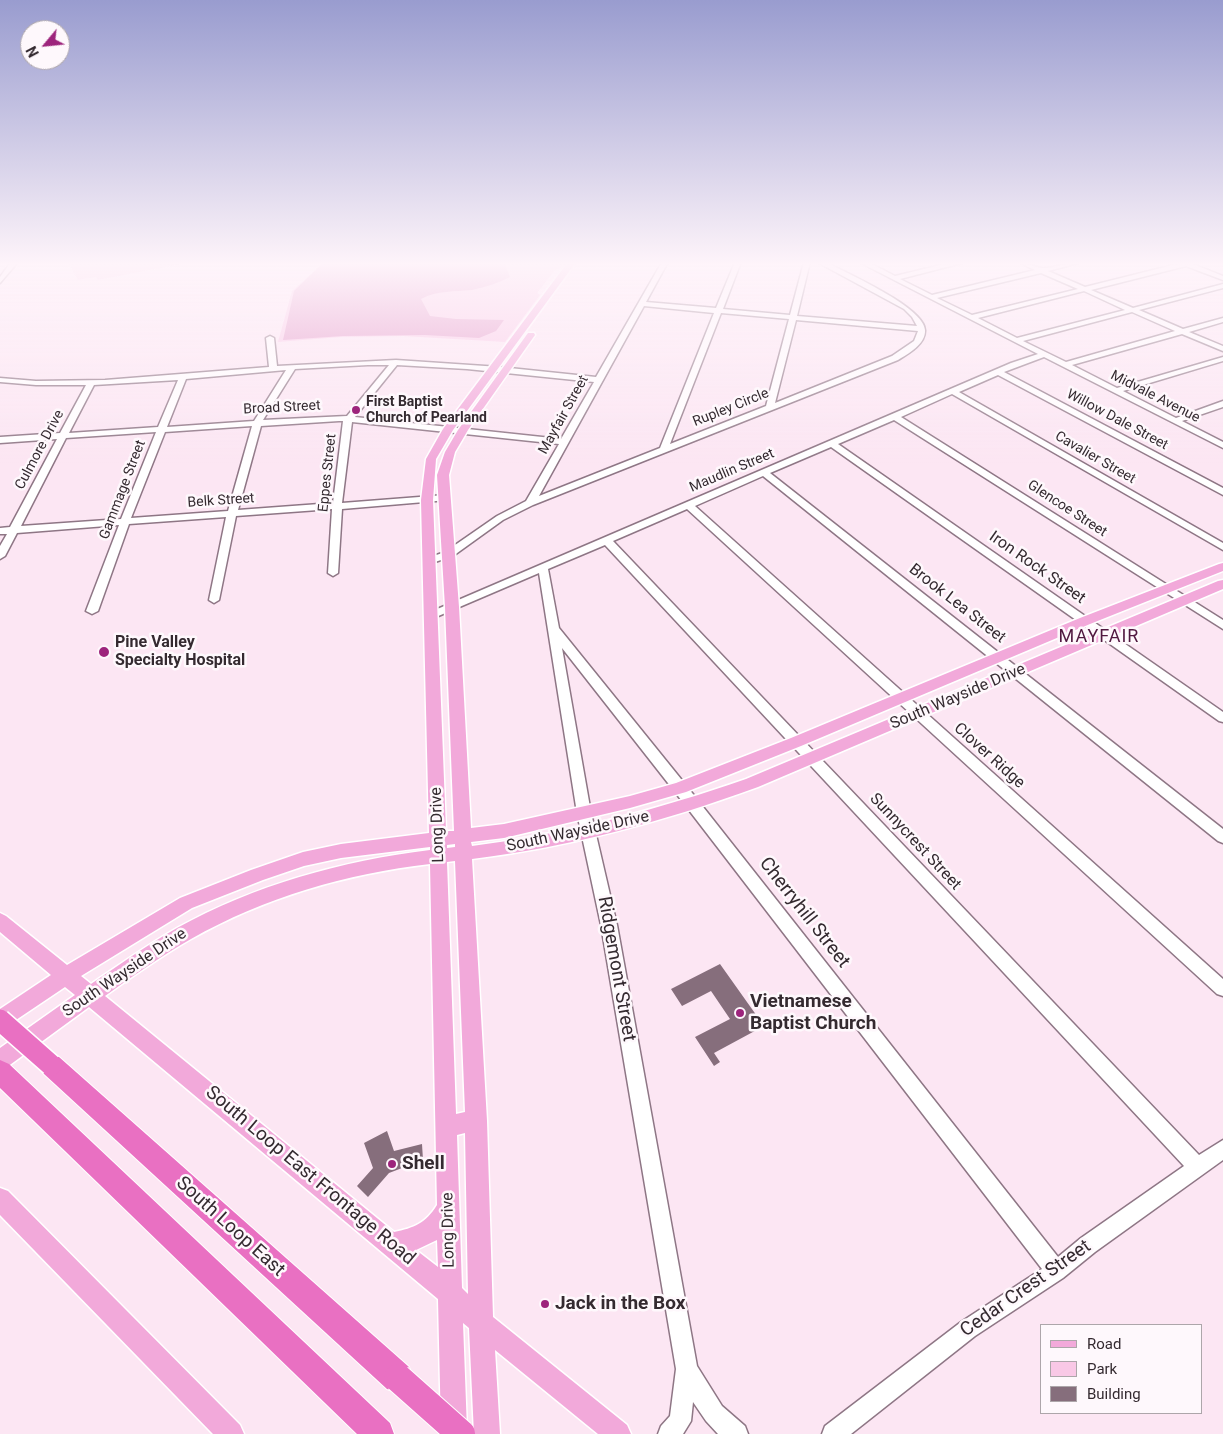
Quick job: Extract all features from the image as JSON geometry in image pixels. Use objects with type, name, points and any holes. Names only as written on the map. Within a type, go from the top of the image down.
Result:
[{"type":"highway","name":"South Loop East","points":[[0,1020],[461,1434]]},
{"type":"highway","points":[[9,1081],[379,1434]]},
{"type":"main road","name":"Long Drive","points":[[454,1434],[439,847],[434,751],[432,615],[426,500],[431,459],[448,429],[494,369],[530,329]]},
{"type":"main road","name":"Long Drive","points":[[487,1434],[481,1323],[476,1121],[452,607],[443,475],[450,452],[463,430],[506,370],[519,342],[535,329]]},
{"type":"main road","points":[[470,399],[484,401]]},
{"type":"main road","name":"South Wayside Drive","points":[[462,844],[504,831],[630,802],[680,788],[1223,567]]},
{"type":"main road","name":"South Wayside Drive","points":[[0,1020],[67,975],[186,903],[257,874],[302,859],[341,851],[439,847],[462,844],[525,844],[647,819],[752,784],[1223,584]]},
{"type":"main road","points":[[433,676],[454,675]]},
{"type":"main road","points":[[434,751],[458,750]]},
{"type":"main road","name":"South Wayside Drive","points":[[0,1060],[90,994],[185,933],[257,900],[340,872],[379,864],[439,847]]},
{"type":"main road","points":[[257,874],[257,900]]},
{"type":"main road","name":"South Loop East Frontage Road","points":[[0,921],[392,1244],[449,1292],[481,1323],[555,1381],[618,1434]]},
{"type":"main road","points":[[442,966],[468,963]]},
{"type":"main road","points":[[446,1126],[476,1121]]},
{"type":"main road","points":[[0,1199],[231,1434]]},
{"type":"main road","points":[[392,1244],[409,1241],[428,1233],[438,1226],[448,1208]]},
{"type":"street","name":"Mayfair Street","points":[[530,503],[628,329]]},
{"type":"street","points":[[662,451],[711,329]]},
{"type":"street","points":[[770,407],[790,329]]},
{"type":"street","points":[[911,329],[922,330]]},
{"type":"street","name":"Midvale Avenue","points":[[996,329],[1223,445]]},
{"type":"street","points":[[1018,340],[1060,329]]},
{"type":"street","points":[[1177,329],[1223,349]]},
{"type":"street","points":[[1064,365],[1190,329]]},
{"type":"street","name":"Rupley Circle","points":[[429,561],[449,554],[500,518],[530,503],[895,358],[912,348],[920,339],[922,330]]},
{"type":"street","points":[[270,338],[273,369]]},
{"type":"street","name":"Maudlin Street","points":[[432,615],[998,372],[1045,354]]},
{"type":"street","points":[[1115,391],[1223,360]]},
{"type":"street","points":[[2,383],[91,383],[182,379],[292,367],[396,362],[506,370],[599,380]]},
{"type":"street","name":"Eppes Street","points":[[333,573],[338,507],[349,418],[396,362]]},
{"type":"street","points":[[214,600],[232,514],[257,423],[292,367]]},
{"type":"street","name":"Willow Dale Street","points":[[998,372],[1223,492]]},
{"type":"street","name":"Gammage Street","points":[[92,612],[125,522],[182,379]]},
{"type":"street","name":"Culmore Drive","points":[[0,556],[91,383]]},
{"type":"street","name":"Cavalier Street","points":[[954,392],[1223,547]]},
{"type":"street","points":[[1174,421],[1223,404]]},
{"type":"street","name":"Glencoe Street","points":[[896,417],[1223,625]]},
{"type":"street","name":"Broad Street","points":[[0,440],[349,418],[565,442]]},
{"type":"street","name":"Iron Rock Street","points":[[833,444],[1223,718]]},
{"type":"street","name":"Brook Lea Street","points":[[764,473],[1223,837]]},
{"type":"street","name":"Belk Street","points":[[0,531],[445,498]]},
{"type":"street","name":"Clover Ridge","points":[[689,506],[1223,990]]},
{"type":"street","name":"Sunnycrest Street","points":[[607,541],[1198,1167]]},
{"type":"street","name":"Ridgemont Street","points":[[543,568],[584,813],[590,832],[609,925],[687,1370],[680,1421],[669,1434]]},
{"type":"street","name":"Cherryhill Street","points":[[554,630],[680,788],[1056,1271]]},
{"type":"street","name":"Cedar Crest Street","points":[[833,1434],[968,1329],[1056,1271],[1088,1245],[1223,1149]]},
{"type":"street","name":"Ridgemont Street","points":[[687,1370],[712,1412],[730,1430],[737,1434]]},
{"type":"green space","points":[[282,329],[515,329],[505,342],[403,336],[340,337],[278,342]]},
{"type":"shaded area","points":[[285,329],[498,329],[479,338],[425,335],[343,336],[283,340]]},
{"type":"building","name":"Vietnamese Baptist Church","points":[[720,964],[764,1026],[714,1053],[720,1062],[714,1066],[695,1037],[730,1019],[711,991],[682,1006],[671,989]]},
{"type":"building","name":"Shell","points":[[387,1131],[394,1151],[422,1144],[423,1160],[389,1173],[368,1197],[357,1186],[373,1168],[364,1143]]},
{"type":"place","name":"First Baptist Church of Pearland","points":[[356,410]]},
{"type":"place","name":"Pine Valley Specialty Hospital","points":[[104,652]]},
{"type":"place","name":"Vietnamese Baptist Church","points":[[740,1013]]},
{"type":"place","name":"Shell","points":[[392,1164]]},
{"type":"place","name":"Jack in the Box","points":[[545,1304]]},
{"type":"district","name":"MAYFAIR","points":[[1099,637]]}]
